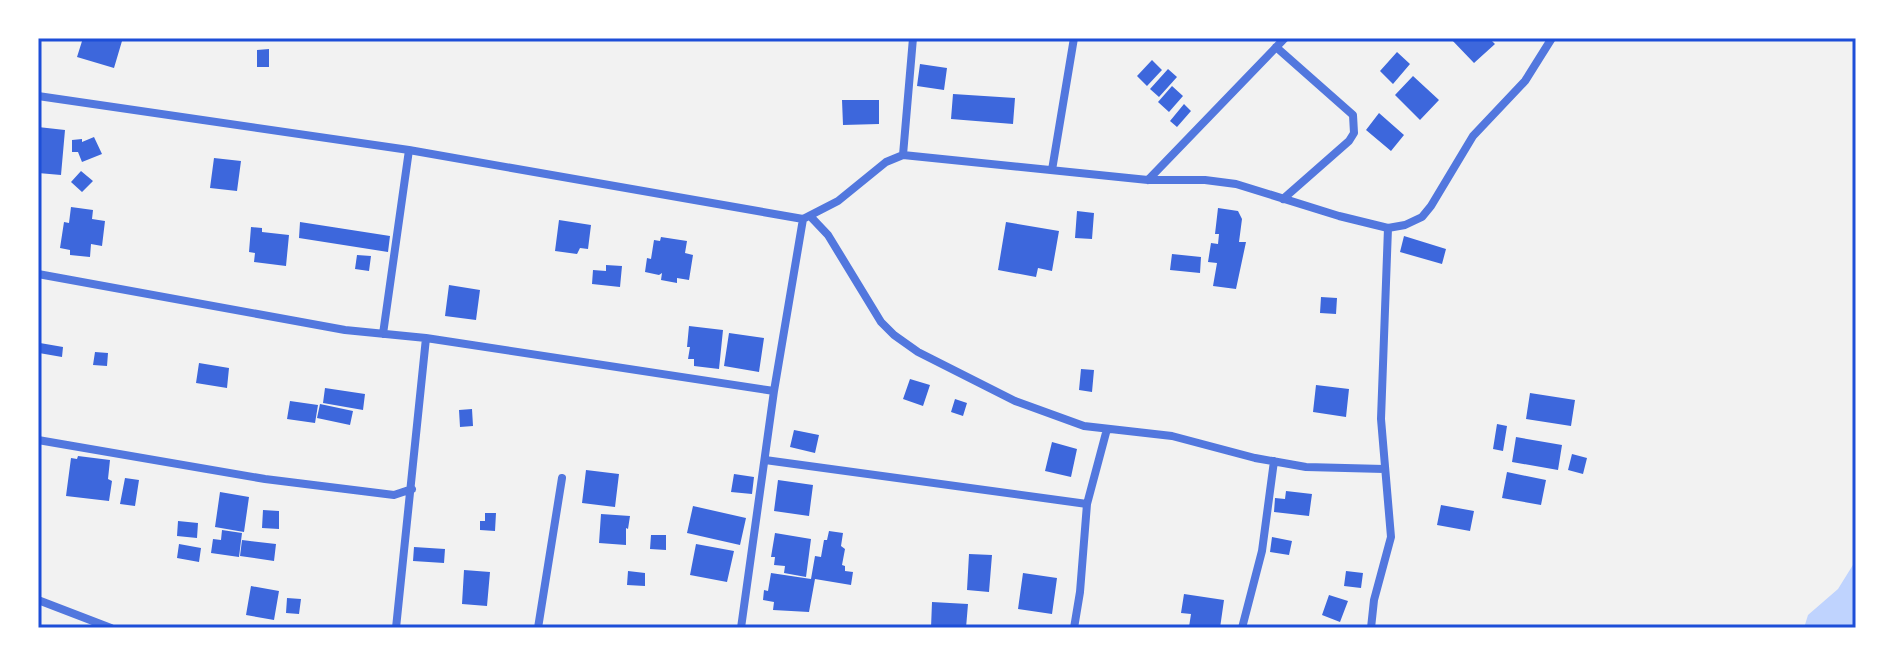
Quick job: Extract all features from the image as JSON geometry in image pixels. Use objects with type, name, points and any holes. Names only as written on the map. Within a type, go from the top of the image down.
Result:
[{"type":"street","points":[[903,155],[913,38]]},
{"type":"street","points":[[1052,170],[1074,38]]},
{"type":"street","points":[[1148,180],[1285,38]]},
{"type":"street","points":[[807,217],[838,201],[886,162],[903,155],[1148,180],[1221,182],[1388,228],[1405,225],[1422,217],[1473,136],[1525,81],[1552,38]]},
{"type":"street","points":[[1276,47],[1353,115],[1355,124],[1349,141],[1283,199]]},
{"type":"street","points":[[38,96],[409,150],[807,217],[828,235],[881,322],[894,335],[918,352],[1015,401],[1084,426],[1172,436],[1306,467],[1384,469]]},
{"type":"street","points":[[383,334],[409,150]]},
{"type":"street","points":[[741,628],[774,391],[807,217]]},
{"type":"street","points":[[1371,628],[1374,600],[1391,537],[1381,419],[1388,228]]},
{"type":"street","points":[[38,274],[345,330],[426,338],[774,391]]},
{"type":"street","points":[[396,628],[426,338]]},
{"type":"street","points":[[1074,628],[1087,504],[1107,429]]},
{"type":"street","points":[[38,440],[265,479],[394,495],[412,489]]},
{"type":"street","points":[[765,460],[1087,504]]},
{"type":"street","points":[[1242,628],[1262,551],[1274,461]]},
{"type":"street","points":[[538,628],[562,478]]},
{"type":"street","points":[[38,600],[111,628]]},
{"type":"water","points":[[1856,560],[1856,628],[1804,628],[1808,615],[1838,589]]},
{"type":"building","points":[[83,38],[122,41],[114,68],[77,57]]},
{"type":"building","points":[[1450,38],[1489,38],[1495,44],[1474,63]]},
{"type":"building","points":[[269,49],[269,67],[257,67],[257,50]]},
{"type":"building","points":[[1397,52],[1410,64],[1393,84],[1380,71]]},
{"type":"building","points":[[1152,60],[1162,70],[1147,86],[1137,76]]},
{"type":"building","points":[[920,64],[947,68],[944,90],[917,86]]},
{"type":"building","points":[[1168,69],[1177,77],[1159,97],[1150,89]]},
{"type":"building","points":[[1413,76],[1439,100],[1420,120],[1395,95]]},
{"type":"building","points":[[1172,86],[1183,96],[1169,112],[1158,102]]},
{"type":"building","points":[[953,94],[1015,98],[1013,124],[951,119]]},
{"type":"building","points":[[842,100],[879,100],[879,124],[843,125]]},
{"type":"building","points":[[1184,104],[1191,111],[1177,127],[1170,121]]},
{"type":"building","points":[[1379,113],[1404,135],[1391,151],[1366,130]]},
{"type":"building","points":[[38,127],[65,130],[61,175],[38,173]]},
{"type":"building","points":[[94,137],[102,154],[82,162],[78,152],[72,152],[72,140],[82,139],[82,142]]},
{"type":"building","points":[[214,158],[241,161],[237,191],[210,188]]},
{"type":"building","points":[[81,171],[93,181],[82,192],[71,182]]},
{"type":"building","points":[[71,207],[93,210],[92,219],[105,221],[102,246],[91,244],[90,257],[70,255],[70,250],[60,248],[64,222],[69,223]]},
{"type":"building","points":[[1218,208],[1238,211],[1242,219],[1239,242],[1246,242],[1236,289],[1213,286],[1217,263],[1208,262],[1211,243],[1218,244],[1219,234],[1215,234]]},
{"type":"building","points":[[1077,211],[1094,213],[1092,239],[1075,238]]},
{"type":"building","points":[[559,220],[591,225],[588,249],[580,248],[577,254],[555,251]]},
{"type":"building","points":[[300,222],[390,236],[388,252],[299,238]]},
{"type":"building","points":[[1006,222],[1059,231],[1052,271],[1038,268],[1036,277],[998,270]]},
{"type":"building","points":[[251,227],[262,228],[262,232],[289,235],[286,266],[254,262],[255,253],[249,252]]},
{"type":"building","points":[[1404,236],[1446,249],[1442,264],[1400,252]]},
{"type":"building","points":[[661,237],[687,241],[685,253],[693,255],[689,280],[677,278],[677,283],[661,280],[662,273],[645,272],[654,240],[660,241]]},
{"type":"building","points":[[1172,254],[1201,257],[1200,273],[1170,270]]},
{"type":"building","points":[[357,255],[371,256],[369,271],[355,269]]},
{"type":"building","points":[[606,265],[622,266],[620,287],[592,284],[593,270],[606,271]]},
{"type":"building","points":[[449,285],[480,290],[476,320],[445,316]]},
{"type":"building","points":[[1321,297],[1337,298],[1336,314],[1320,313]]},
{"type":"building","points":[[689,326],[723,330],[719,369],[694,366],[694,359],[688,359]]},
{"type":"building","points":[[729,333],[764,338],[759,372],[724,366]]},
{"type":"building","points":[[40,343],[63,347],[62,357],[39,353]]},
{"type":"building","points":[[95,352],[108,353],[107,366],[93,365]]},
{"type":"building","points":[[199,363],[229,368],[227,388],[196,383]]},
{"type":"building","points":[[1081,369],[1094,370],[1092,392],[1079,390]]},
{"type":"building","points":[[910,379],[930,385],[923,406],[903,399]]},
{"type":"building","points":[[1316,385],[1349,389],[1346,417],[1313,412]]},
{"type":"building","points":[[325,388],[365,394],[363,410],[323,403]]},
{"type":"building","points":[[1530,393],[1575,400],[1571,426],[1526,419]]},
{"type":"building","points":[[955,399],[967,403],[963,416],[951,412]]},
{"type":"building","points":[[290,401],[318,405],[315,423],[287,419]]},
{"type":"building","points":[[320,404],[353,411],[350,425],[317,418]]},
{"type":"building","points":[[472,409],[473,426],[460,427],[459,410]]},
{"type":"building","points":[[1497,424],[1507,426],[1503,451],[1493,449]]},
{"type":"building","points":[[794,430],[819,435],[815,453],[790,447]]},
{"type":"building","points":[[1516,437],[1562,445],[1558,470],[1512,462]]},
{"type":"building","points":[[1052,442],[1077,449],[1071,477],[1045,471]]},
{"type":"building","points":[[1572,454],[1587,458],[1583,474],[1568,470]]},
{"type":"building","points":[[78,456],[110,460],[108,479],[112,481],[109,501],[66,496],[71,458],[77,459]]},
{"type":"building","points":[[586,470],[619,474],[615,507],[582,503]]},
{"type":"building","points":[[1507,472],[1546,480],[1541,505],[1502,498]]},
{"type":"building","points":[[734,474],[754,477],[752,494],[731,492]]},
{"type":"building","points":[[125,478],[139,480],[135,506],[120,504]]},
{"type":"building","points":[[778,480],[813,485],[809,516],[774,511]]},
{"type":"building","points":[[1286,491],[1312,494],[1309,516],[1274,512],[1275,498],[1285,499]]},
{"type":"building","points":[[220,492],[249,497],[244,532],[215,527]]},
{"type":"building","points":[[1441,505],[1474,511],[1470,531],[1437,525]]},
{"type":"building","points":[[693,506],[746,518],[740,545],[687,533]]},
{"type":"building","points":[[263,510],[279,511],[279,529],[262,528]]},
{"type":"building","points":[[485,513],[496,513],[495,531],[480,530],[480,521],[485,521]]},
{"type":"building","points":[[601,514],[630,516],[626,545],[599,543]]},
{"type":"building","points":[[178,521],[198,523],[197,538],[177,536]]},
{"type":"building","points":[[222,530],[242,533],[239,557],[211,553],[213,539],[221,540]]},
{"type":"building","points":[[829,531],[843,533],[841,546],[845,549],[842,565],[845,571],[853,572],[851,585],[815,579],[809,612],[773,610],[774,602],[763,600],[771,573],[811,579],[815,556],[821,557]]},
{"type":"building","points":[[775,533],[811,539],[806,577],[784,573],[785,566],[774,565],[775,557],[771,557]]},
{"type":"building","points":[[651,535],[666,535],[666,550],[650,549]]},
{"type":"building","points":[[1272,537],[1292,541],[1289,555],[1270,552]]},
{"type":"building","points":[[242,540],[276,544],[274,561],[240,556]]},
{"type":"building","points":[[179,544],[201,548],[199,562],[177,558]]},
{"type":"building","points":[[696,544],[734,551],[727,582],[690,575]]},
{"type":"building","points":[[414,547],[445,549],[444,563],[413,561]]},
{"type":"building","points":[[969,554],[992,555],[989,592],[967,590]]},
{"type":"building","points":[[464,570],[490,572],[487,606],[462,604]]},
{"type":"building","points":[[628,571],[645,573],[645,586],[627,585]]},
{"type":"building","points":[[1346,571],[1363,573],[1361,588],[1344,586]]},
{"type":"building","points":[[1023,573],[1057,578],[1052,614],[1018,609]]},
{"type":"building","points":[[251,586],[279,591],[274,620],[246,615]]},
{"type":"building","points":[[1184,594],[1224,600],[1220,628],[1189,627],[1191,614],[1181,613]]},
{"type":"building","points":[[1329,595],[1348,601],[1340,622],[1322,615]]},
{"type":"building","points":[[287,598],[301,599],[299,614],[286,613]]},
{"type":"building","points":[[932,602],[968,604],[966,628],[931,628]]}]
